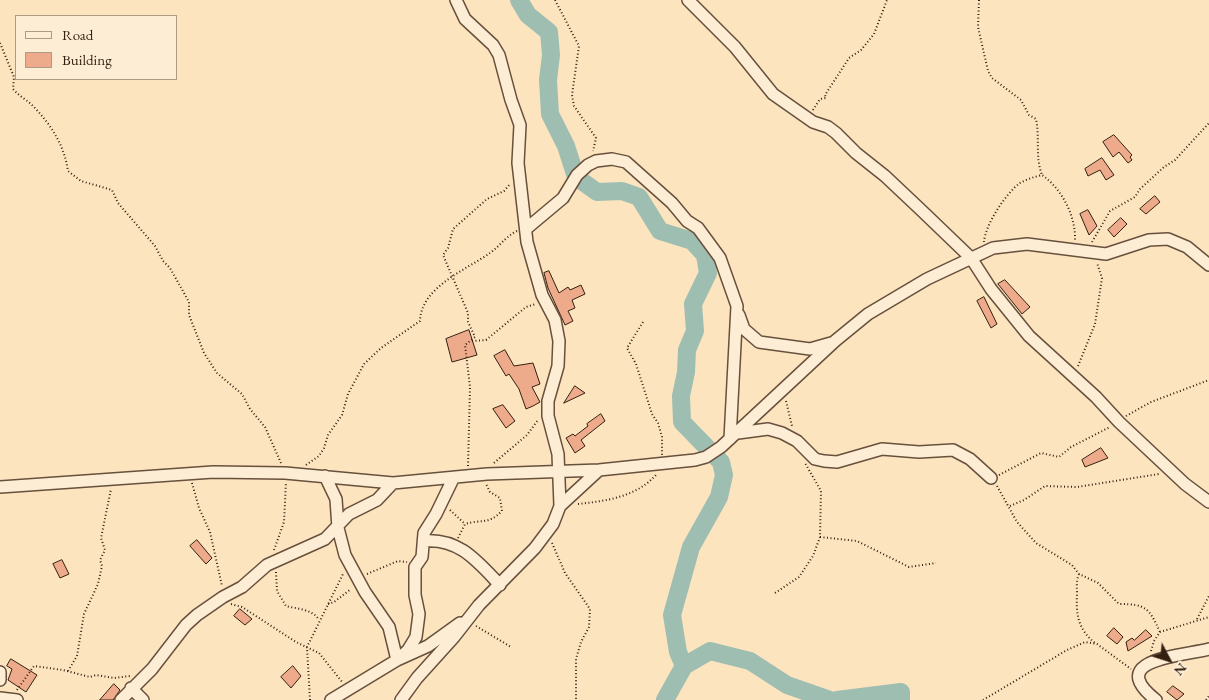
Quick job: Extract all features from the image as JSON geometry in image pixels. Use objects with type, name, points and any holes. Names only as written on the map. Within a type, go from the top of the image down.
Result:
[{"type":"street","points":[[456,0],[465,19],[493,45],[502,65],[520,125],[518,162],[529,254],[546,303],[555,320],[559,341],[558,366],[548,401],[548,416],[560,472],[559,511]]},
{"type":"street","points":[[688,0],[735,47],[773,94],[807,118],[836,133],[856,153],[885,176],[971,258],[991,289],[1029,336],[1077,378],[1118,422],[1173,473],[1209,502]]},
{"type":"street","points":[[526,230],[563,198],[577,175],[588,165],[596,161],[612,159],[626,162],[672,203],[687,221],[698,228],[720,258],[744,329],[759,342],[810,349],[835,341]]},
{"type":"street","points":[[0,487],[186,472],[285,473],[393,483],[453,479],[466,476],[599,470],[665,464],[706,457],[721,447],[786,389],[855,323],[884,303],[983,252],[1004,245],[1027,244],[1097,254],[1113,253],[1149,240],[1168,239],[1186,247],[1209,265]]},
{"type":"street","points":[[733,436],[737,310]]},
{"type":"street","points":[[733,436],[754,429],[768,429],[797,441],[815,459],[837,462],[882,448],[919,452],[953,450],[970,458],[991,478]]},
{"type":"street","points":[[401,700],[417,678],[469,618],[548,532],[559,511],[599,470]]},
{"type":"street","points":[[324,476],[336,499],[340,543],[365,592],[389,626],[397,660]]},
{"type":"street","points":[[397,660],[408,650],[416,637],[419,614],[415,595],[415,567],[422,557],[424,533],[453,479]]},
{"type":"street","points":[[121,700],[152,669],[191,621],[216,601],[242,586],[259,570],[274,560],[318,543],[338,528],[355,510],[383,496],[393,483]]},
{"type":"street","points":[[424,541],[438,540],[455,544],[477,561],[500,585]]},
{"type":"street","points":[[331,700],[397,660],[428,646],[469,618]]},
{"type":"street","points":[[1156,700],[1142,686],[1138,676],[1143,667],[1167,657],[1209,648]]},
{"type":"street","points":[[0,672],[0,680]]},
{"type":"street","points":[[135,684],[143,700]]},
{"type":"street","points":[[0,698],[15,699]]},
{"type":"path","points":[[555,0],[579,46],[572,94],[574,106],[596,138],[588,165]]},
{"type":"path","points":[[807,118],[820,100],[826,98],[825,95],[849,58],[861,50],[874,34],[887,0]]},
{"type":"path","points":[[979,0],[977,20],[988,71],[997,82],[1021,100],[1029,115],[1036,119],[1039,129],[1038,164],[1042,175],[1053,183],[1072,217],[1080,251],[1095,239],[1110,211],[1135,197],[1152,178],[1175,160],[1183,150],[1201,135],[1209,124]]},
{"type":"path","points":[[0,43],[14,77],[14,89],[46,120],[56,133],[66,158],[68,171],[81,181],[112,190],[128,216],[155,246],[163,261],[170,268],[189,302],[190,315],[204,353],[217,373],[242,394],[250,409],[265,427],[285,473],[284,522],[272,555],[278,591],[286,606],[297,607],[316,615],[319,620]]},
{"type":"path","points":[[983,252],[984,234],[991,218],[1018,184],[1042,175]]},
{"type":"path","points":[[472,341],[475,337],[468,322],[468,312],[443,255],[448,248],[453,229],[486,199],[504,191],[509,186],[511,180]]},
{"type":"path","points":[[305,475],[306,464],[319,456],[328,435],[342,416],[348,394],[364,364],[381,348],[420,321],[420,310],[428,297],[468,265],[490,253],[506,237],[520,229],[526,230]]},
{"type":"path","points":[[1077,378],[1078,366],[1095,324],[1102,278],[1097,263],[1097,254]]},
{"type":"path","points":[[466,476],[469,455],[470,396],[465,345],[472,341],[486,340],[526,307],[546,303]]},
{"type":"path","points":[[559,511],[579,504],[592,504],[637,490],[649,482],[665,464],[660,451],[662,437],[658,423],[652,414],[636,364],[627,348],[644,322]]},
{"type":"path","points":[[1160,632],[1149,610],[1138,604],[1118,604],[1098,583],[1079,574],[1072,565],[1036,543],[1017,522],[1010,506],[991,478],[1041,453],[1058,457],[1071,447],[1151,402],[1209,380]]},
{"type":"path","points":[[786,389],[787,413],[797,441]]},
{"type":"path","points":[[775,593],[799,577],[813,556],[820,537],[821,491],[806,469],[802,457]]},
{"type":"path","points":[[186,472],[210,532],[222,589],[216,601],[242,606],[271,627],[319,653],[328,668],[349,690]]},
{"type":"path","points":[[1010,506],[1024,500],[1045,486],[1077,487],[1173,473]]},
{"type":"path","points":[[68,671],[77,656],[84,614],[98,584],[102,566],[100,560],[105,550],[102,538],[108,512],[106,505],[116,479]]},
{"type":"path","points":[[445,496],[448,509],[465,524]]},
{"type":"path","points":[[548,532],[565,573],[590,609],[589,628],[581,642],[576,659],[576,700]]},
{"type":"path","points":[[820,537],[857,541],[909,567],[936,563]]},
{"type":"path","points":[[310,700],[307,646],[350,564]]},
{"type":"path","points":[[1079,574],[1075,608],[1077,620],[1083,631],[1138,676]]},
{"type":"path","points":[[1197,619],[1209,596]]},
{"type":"path","points":[[1150,663],[1154,641],[1160,632],[1197,619],[1209,617]]},
{"type":"path","points":[[469,618],[512,647]]},
{"type":"path","points":[[983,700],[985,697],[1048,663],[1067,650],[1085,642],[1097,644]]},
{"type":"path","points":[[15,699],[20,683],[34,666],[68,671],[90,677],[96,675],[114,678],[127,675],[135,684]]},
{"type":"path","points":[[1206,700],[1209,696]]},
{"type":"building","points":[[1114,135],[1132,155],[1130,157],[1132,160],[1128,163],[1119,152],[1113,157],[1103,142]]},
{"type":"building","points":[[1102,158],[1114,175],[1106,180],[1100,170],[1088,176],[1085,169]]},
{"type":"building","points":[[1155,196],[1160,202],[1146,214],[1140,209]]},
{"type":"building","points":[[1088,210],[1097,226],[1089,235],[1080,214]]},
{"type":"building","points":[[1121,218],[1127,224],[1114,237],[1108,230]]},
{"type":"building","points":[[549,271],[559,293],[568,287],[570,290],[581,285],[585,294],[572,300],[575,308],[568,311],[573,321],[565,325],[548,288],[544,273]]},
{"type":"building","points":[[1005,280],[1030,307],[1022,314],[998,284]]},
{"type":"building","points":[[984,297],[997,324],[991,328],[977,301]]},
{"type":"building","points":[[469,330],[477,355],[452,362],[446,339]]},
{"type":"building","points":[[505,350],[514,366],[533,363],[540,384],[532,387],[540,402],[526,409],[519,389],[509,374],[506,376],[494,356]]},
{"type":"building","points":[[575,386],[585,393],[564,403]]},
{"type":"building","points":[[503,405],[515,421],[506,428],[493,409]]},
{"type":"building","points":[[601,414],[605,421],[581,440],[585,446],[575,453],[566,438],[573,434],[575,436]]},
{"type":"building","points":[[1101,448],[1108,458],[1085,467],[1082,460]]},
{"type":"building","points":[[197,540],[212,558],[206,564],[190,546]]},
{"type":"building","points":[[62,560],[69,574],[60,578],[53,564]]},
{"type":"building","points":[[240,609],[252,619],[245,625],[234,616]]},
{"type":"building","points":[[1114,628],[1123,637],[1117,644],[1107,636]]},
{"type":"building","points":[[1146,630],[1152,636],[1128,651],[1126,642],[1132,638],[1134,640]]},
{"type":"building","points":[[11,659],[37,675],[26,692],[8,680],[12,669],[7,666]]},
{"type":"building","points":[[293,666],[301,676],[291,688],[281,677]]},
{"type":"building","points":[[114,684],[120,690],[113,700],[100,700]]},
{"type":"building","points":[[1173,686],[1184,694],[1177,700],[1167,692]]},
{"type":"waterway","points":[[519,0],[528,15],[549,32],[551,55],[548,80],[550,114],[566,146],[576,177],[597,192],[622,191],[639,197],[660,231],[692,241],[705,255],[708,273],[693,304],[695,331],[687,350],[686,372],[681,396],[682,422],[721,462],[724,475],[719,497],[691,547],[672,615],[678,652],[684,666]]},
{"type":"waterway","points":[[665,700],[684,666],[710,651],[750,661],[787,685],[830,700]]},
{"type":"waterway","points":[[837,700],[901,692],[901,700]]}]
